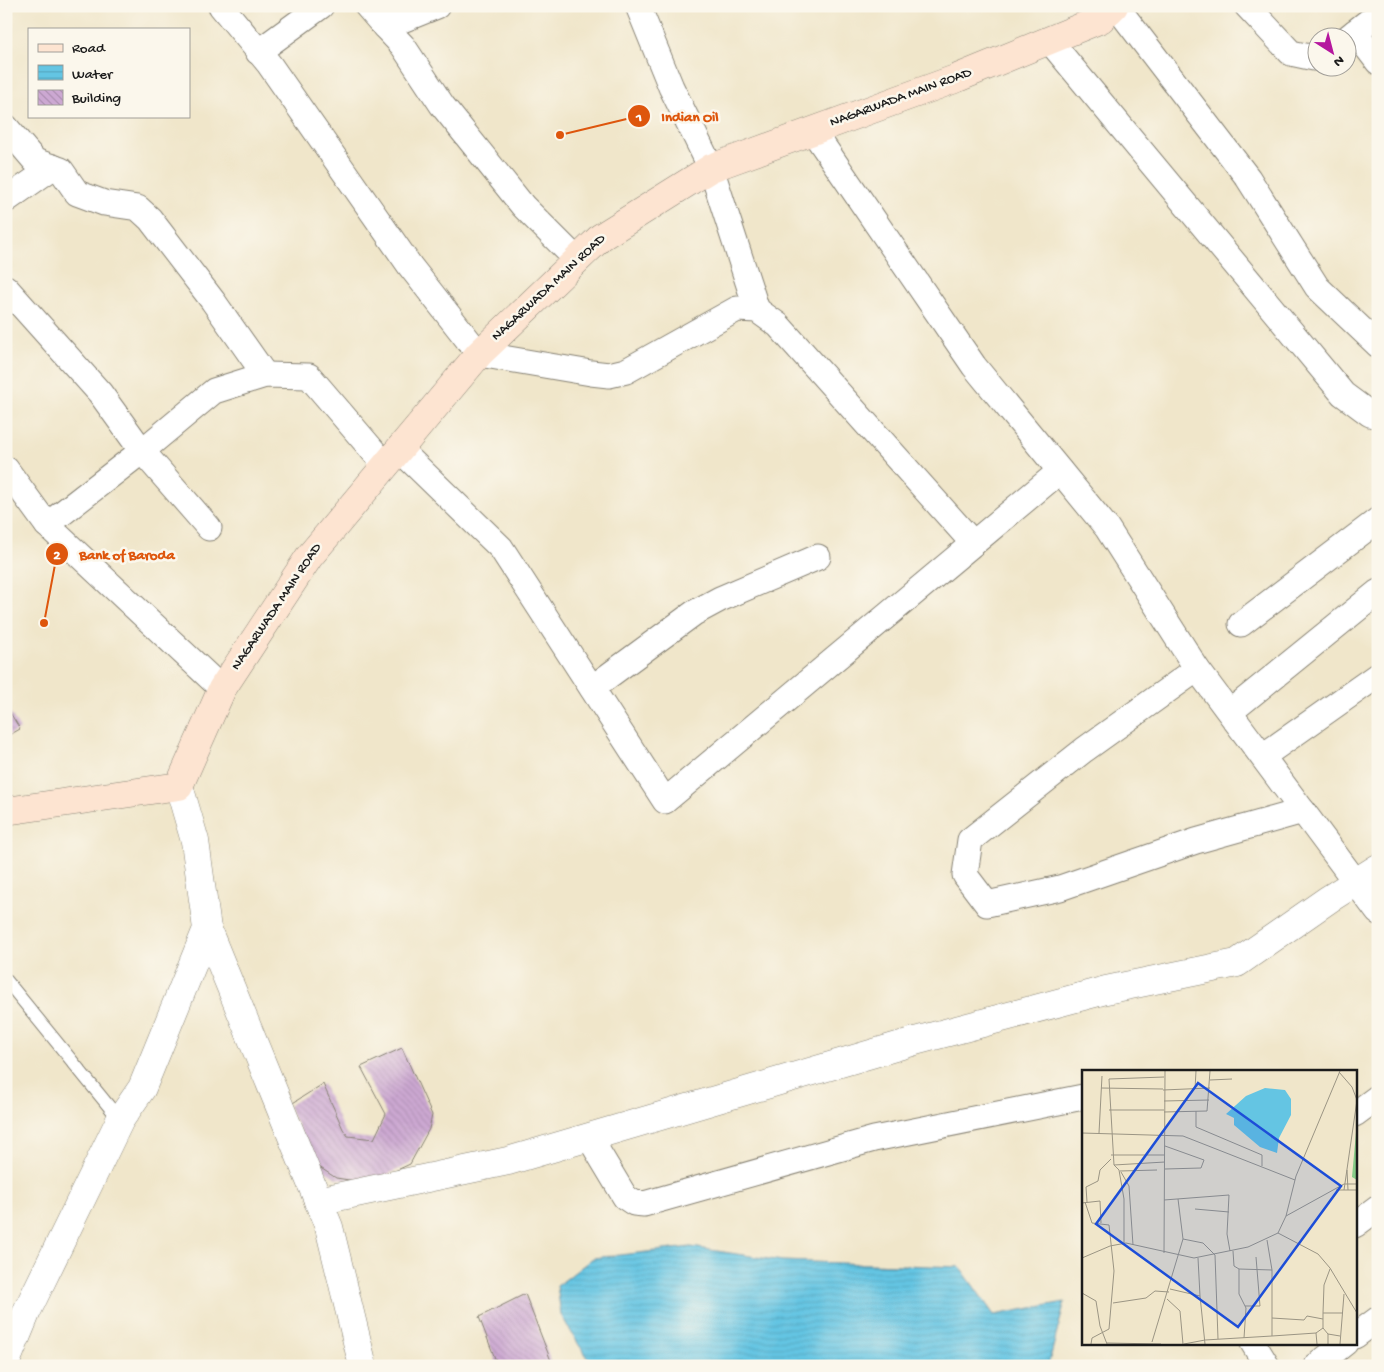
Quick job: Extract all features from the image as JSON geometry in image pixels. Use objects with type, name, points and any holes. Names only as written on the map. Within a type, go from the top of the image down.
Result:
[{"type":"main road","name":"NAGARWADA MAIN ROAD","points":[[179,786],[222,689],[309,557],[479,354],[601,236],[711,168],[955,79],[1101,19],[1115,6]]},
{"type":"main road","points":[[6,811],[179,786]]},
{"type":"street","points":[[221,6],[269,64],[410,266],[479,354],[591,373],[609,374],[626,371],[737,309],[757,310],[778,325],[973,544]]},
{"type":"street","points":[[258,52],[321,6]]},
{"type":"street","points":[[367,6],[403,46],[442,105],[523,206],[577,260]]},
{"type":"street","points":[[385,27],[437,6]]},
{"type":"street","points":[[638,6],[672,87],[711,168],[757,310]]},
{"type":"street","points":[[1115,6],[1248,178],[1317,287],[1378,345]]},
{"type":"street","points":[[1247,6],[1290,52],[1306,56]]},
{"type":"street","points":[[1356,32],[1378,14]]},
{"type":"street","points":[[1049,40],[1343,394],[1370,414],[1378,416]]},
{"type":"street","points":[[1356,41],[1378,62]]},
{"type":"street","points":[[6,127],[35,161],[62,170],[77,193],[104,203],[138,208],[150,219],[213,301],[265,375]]},
{"type":"street","points":[[813,131],[974,366],[1107,528],[1197,669],[1263,756],[1354,883],[1378,912]]},
{"type":"street","points":[[6,200],[53,167]]},
{"type":"street","points":[[6,288],[100,393],[142,450],[209,528]]},
{"type":"street","points":[[46,525],[214,391],[265,375],[309,376],[393,457],[501,548],[665,801],[1060,471]]},
{"type":"street","points":[[6,469],[46,525],[222,689]]},
{"type":"street","points":[[1241,624],[1378,520]]},
{"type":"street","points":[[592,688],[694,612],[818,557]]},
{"type":"street","points":[[1230,712],[1378,592]]},
{"type":"street","points":[[1197,669],[1084,750],[970,840],[965,875],[987,904],[1060,888],[1196,841],[1303,811]]},
{"type":"street","points":[[1263,756],[1378,675]]},
{"type":"street","points":[[179,786],[195,841],[207,929],[329,1227],[363,1366]]},
{"type":"street","points":[[318,1201],[508,1160],[924,1038],[1106,990],[1236,963],[1378,868]]},
{"type":"street","points":[[6,1362],[16,1319],[120,1120],[142,1088],[207,929]]},
{"type":"street","points":[[590,1136],[625,1197],[634,1203],[644,1204],[874,1139],[1082,1097]]},
{"type":"street","points":[[1356,1113],[1378,1097]]},
{"type":"street","points":[[1356,1225],[1378,1208]]},
{"type":"street","points":[[1356,1335],[1377,1321]]},
{"type":"street","points":[[1254,1344],[1267,1366]]},
{"type":"street","points":[[1316,1366],[1345,1344]]},
{"type":"lane","points":[[6,980],[120,1120]]},
{"type":"water","points":[[691,1247],[782,1261],[960,1267],[994,1315],[1065,1302],[1048,1366],[594,1366],[561,1315],[557,1286],[593,1258]]},
{"type":"building","points":[[6,706],[20,729],[6,737]]},
{"type":"building","points":[[402,1048],[432,1115],[429,1129],[410,1164],[369,1183],[336,1178],[316,1165],[288,1106],[323,1084],[348,1136],[374,1139],[386,1114],[361,1067]]},
{"type":"building","points":[[525,1294],[553,1366],[498,1366],[479,1317]]},
{"type":"place","name":"Indian Oil","points":[[560,135]]},
{"type":"place","name":"Bank of Baroda","points":[[44,623]]}]
